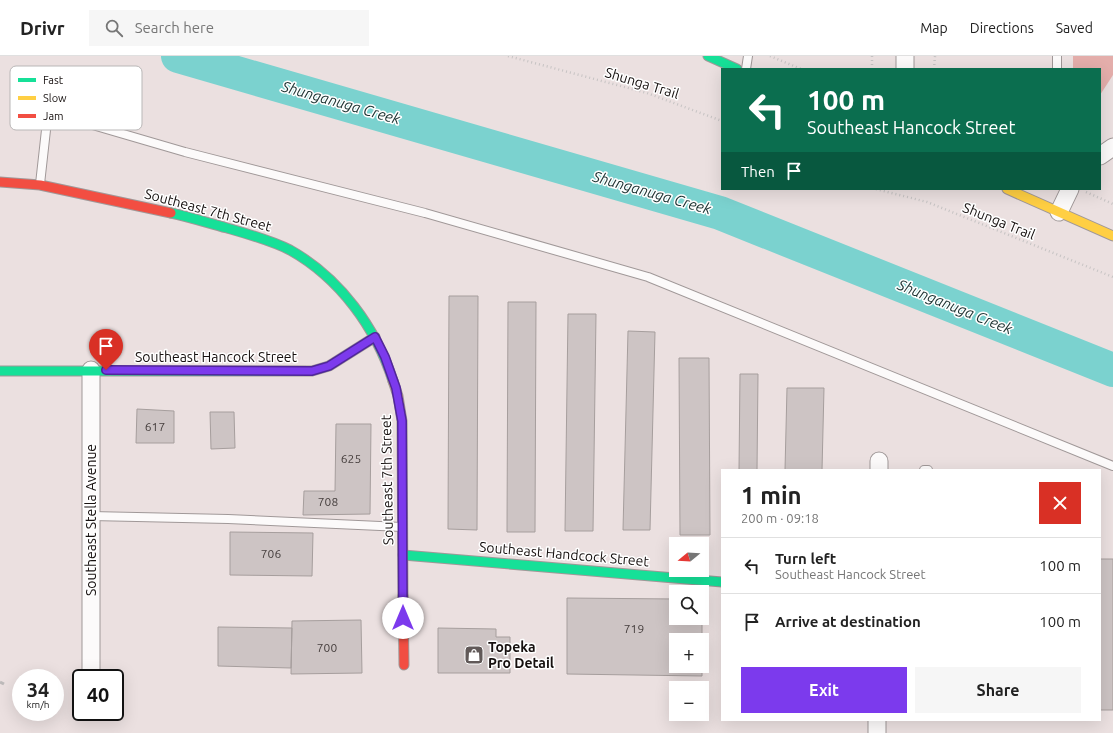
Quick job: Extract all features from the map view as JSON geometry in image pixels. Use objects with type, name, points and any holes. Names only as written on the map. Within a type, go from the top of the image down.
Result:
[{"type":"street","points":[[708,56],[735,68]]},
{"type":"street","points":[[905,68],[906,56]]},
{"type":"street","points":[[1101,155],[1113,147]]},
{"type":"street","name":"Southeast 7th Street","points":[[0,182],[40,185],[181,214],[229,228],[277,244],[293,252],[320,272],[345,295],[366,322],[385,357],[396,388],[402,421],[404,665]]},
{"type":"street","points":[[1009,190],[1113,236]]},
{"type":"street","points":[[1059,212],[1078,191]]},
{"type":"street","name":"Southeast Hancock Street","points":[[0,371],[312,371],[329,366],[375,337]]},
{"type":"street","name":"Southeast Stella Avenue","points":[[91,370],[91,669]]},
{"type":"street","name":"Southeast Handcock Street","points":[[403,555],[721,582]]},
{"type":"lane","points":[[746,68],[748,56]]},
{"type":"lane","points":[[1057,56],[1057,68]]},
{"type":"lane","points":[[40,185],[46,130]]},
{"type":"lane","points":[[110,130],[185,152],[425,213],[648,277],[1113,466]]},
{"type":"lane","points":[[91,516],[228,519],[402,527]]},
{"type":"path","name":"Shunga Trail","points":[[508,56],[647,93],[721,120]]},
{"type":"path","points":[[770,56],[800,68]]},
{"type":"path","points":[[872,56],[872,68]]},
{"type":"path","points":[[934,68],[935,56]]},
{"type":"path","name":"Shunga Trail","points":[[880,190],[927,202],[1113,278]]},
{"type":"path","points":[[1078,191],[1113,204]]},
{"type":"shaded area","points":[[1073,56],[1113,56],[1113,75],[1101,93],[1101,68],[1073,68]]},
{"type":"building","points":[[449,296],[478,296],[477,530],[448,529]]},
{"type":"building","points":[[508,302],[536,302],[535,532],[507,532]]},
{"type":"building","points":[[568,314],[596,314],[593,531],[565,531]]},
{"type":"building","points":[[628,331],[655,332],[650,530],[623,530]]},
{"type":"building","points":[[679,358],[709,358],[710,535],[680,535]]},
{"type":"building","points":[[740,374],[758,374],[757,469],[739,469]]},
{"type":"building","points":[[787,388],[824,388],[822,469],[785,469]]},
{"type":"building","points":[[137,409],[174,411],[174,443],[136,443]]},
{"type":"building","points":[[210,412],[234,412],[235,448],[211,449]]},
{"type":"building","points":[[336,424],[371,424],[370,514],[303,515],[304,491],[335,491]]},
{"type":"building","points":[[230,532],[313,533],[312,576],[230,575]]},
{"type":"building","points":[[1101,559],[1113,559],[1113,710],[1101,710]]},
{"type":"building","points":[[567,598],[669,599],[669,625],[702,625],[702,633],[669,633],[669,673],[702,673],[702,676],[567,674]]},
{"type":"building","points":[[361,620],[362,673],[291,674],[292,621]]},
{"type":"building","points":[[218,627],[292,628],[291,668],[218,666]]},
{"type":"building","name":"Topeka Pro Detail","points":[[438,628],[496,629],[496,637],[510,637],[510,673],[438,673]]},
{"type":"waterway","name":"Shunganuga Creek","points":[[178,56],[720,213],[1113,370]]},
{"type":"railway","points":[[0,682],[4,684]]},
{"type":"traffic: fast","points":[[708,56],[735,68]]},
{"type":"traffic: fast","points":[[171,213],[267,240],[290,250],[308,261],[325,275],[354,306],[377,342],[393,381]]},
{"type":"traffic: fast","points":[[0,371],[312,371],[329,366],[375,337]]},
{"type":"traffic: fast","points":[[403,555],[721,582]]},
{"type":"traffic: slow","points":[[1009,190],[1113,236]]},
{"type":"traffic: slow","points":[[393,381],[398,396],[402,421],[403,596]]},
{"type":"traffic: jam","points":[[0,182],[40,185],[171,213]]},
{"type":"traffic: jam","points":[[403,596],[404,665]]},
{"type":"place","name":"Topeka Pro Detail","points":[[474,655]]},
{"type":"route","points":[[106,370],[312,371],[329,366],[375,337],[385,357],[396,388],[402,421],[403,618]]}]
